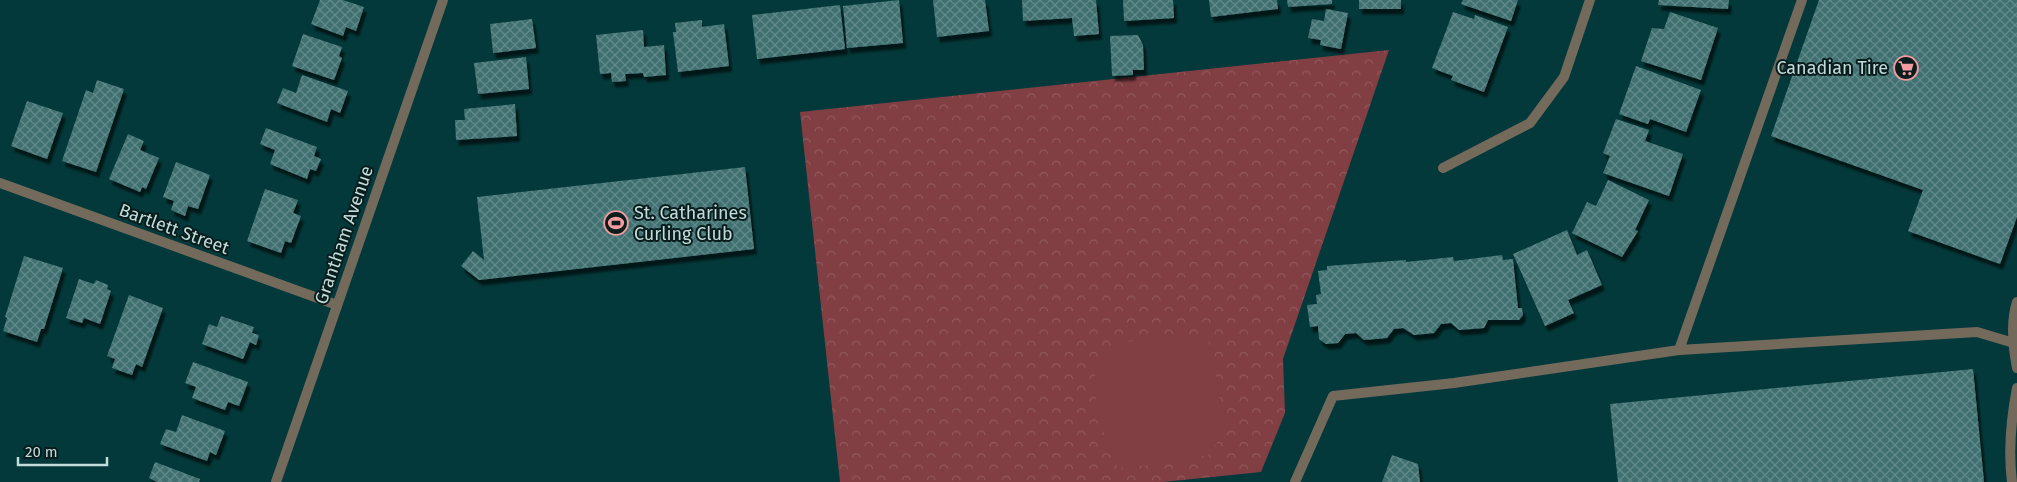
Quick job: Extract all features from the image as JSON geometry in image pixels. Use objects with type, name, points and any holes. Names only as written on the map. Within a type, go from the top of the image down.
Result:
[{"type":"street","name":"Grantham Avenue","points":[[276,482],[443,0]]},
{"type":"street","points":[[1444,168],[1530,123],[1564,77],[1590,0]]},
{"type":"street","points":[[1679,350],[1802,0]]},
{"type":"street","name":"Bartlett Street","points":[[0,183],[337,305]]},
{"type":"street","points":[[2017,302],[2015,309],[2017,368]]},
{"type":"street","points":[[1295,482],[1332,396],[1454,383],[1679,350],[1976,332],[2015,343]]},
{"type":"street","points":[[2012,482],[2009,463],[2011,420],[2017,388]]},
{"type":"green space","points":[[1389,50],[1283,359],[1285,413],[1261,472],[1163,482],[840,482],[800,112]]},
{"type":"green space","points":[[1205,334],[1210,345],[1225,427],[1211,454],[1173,463],[1118,468],[1102,428],[1096,402],[1095,369],[1115,343]]},
{"type":"building","points":[[320,0],[343,0],[364,7],[356,31],[346,27],[343,36],[311,24]]},
{"type":"building","points":[[899,0],[903,43],[847,48],[843,6]]},
{"type":"building","points":[[933,0],[985,0],[989,31],[937,37]]},
{"type":"building","points":[[1022,0],[1096,0],[1099,34],[1074,36],[1072,18],[1023,21]]},
{"type":"building","points":[[1123,0],[1173,0],[1174,18],[1124,21]]},
{"type":"building","points":[[1209,0],[1277,0],[1278,9],[1211,17]]},
{"type":"building","points":[[1287,0],[1332,0],[1332,4],[1288,7]]},
{"type":"building","points":[[1359,0],[1401,0],[1401,9],[1359,9]]},
{"type":"building","points":[[1463,0],[1518,0],[1511,21],[1461,4]]},
{"type":"building","points":[[1659,0],[1729,0],[1728,9],[1658,5]]},
{"type":"building","name":"Canadian Tire","points":[[1819,0],[2017,0],[2017,217],[2000,264],[1908,231],[1923,190],[1771,136]]},
{"type":"building","points":[[840,5],[845,49],[757,59],[752,15]]},
{"type":"building","points":[[1326,9],[1348,13],[1341,49],[1320,45],[1321,40],[1308,38],[1312,19],[1324,21]]},
{"type":"building","points":[[1453,12],[1474,19],[1475,15],[1508,27],[1484,92],[1451,80],[1453,76],[1432,68]]},
{"type":"building","points":[[1670,12],[1718,28],[1701,80],[1641,61],[1652,28],[1664,29]]},
{"type":"building","points":[[532,19],[536,48],[493,53],[490,24]]},
{"type":"building","points":[[702,20],[702,27],[724,24],[729,66],[678,72],[673,32],[676,32],[675,23]]},
{"type":"building","points":[[643,30],[644,47],[664,45],[666,75],[644,77],[643,73],[625,74],[626,81],[612,82],[611,73],[600,74],[596,35]]},
{"type":"building","points":[[303,34],[342,47],[339,56],[342,58],[334,80],[292,66]]},
{"type":"building","points":[[1138,35],[1143,45],[1144,70],[1133,70],[1133,75],[1112,76],[1110,36]]},
{"type":"building","points":[[526,57],[529,89],[478,94],[474,63]]},
{"type":"building","points":[[1636,66],[1701,90],[1686,132],[1650,119],[1648,124],[1619,114]]},
{"type":"building","points":[[302,75],[348,91],[340,113],[331,109],[327,122],[277,103],[283,88],[296,93]]},
{"type":"building","points":[[97,80],[124,89],[96,172],[62,161],[86,90],[93,93]]},
{"type":"building","points":[[27,101],[63,113],[47,159],[11,146]]},
{"type":"building","points":[[515,104],[517,136],[456,140],[455,120],[465,120],[464,109]]},
{"type":"building","points":[[1616,119],[1649,130],[1645,141],[1683,154],[1669,196],[1603,173],[1610,156],[1603,153]]},
{"type":"building","points":[[266,128],[317,147],[314,156],[321,159],[316,171],[310,169],[307,179],[270,164],[275,150],[260,144]]},
{"type":"building","points":[[128,134],[144,141],[140,150],[159,158],[146,189],[142,187],[140,192],[109,179]]},
{"type":"building","points":[[176,162],[210,175],[198,209],[188,206],[185,216],[171,210],[174,201],[163,197]]},
{"type":"building","name":"St. Catharines Curling Club","points":[[745,167],[754,249],[479,280],[461,266],[473,251],[484,260],[477,197]]},
{"type":"building","points":[[1608,180],[1649,200],[1635,230],[1638,231],[1622,257],[1572,233],[1587,202],[1596,206]]},
{"type":"building","points":[[265,189],[298,200],[293,213],[301,216],[291,243],[285,241],[281,253],[247,241]]},
{"type":"building","points":[[1567,230],[1577,255],[1587,250],[1602,285],[1568,300],[1574,313],[1545,326],[1513,254]]},
{"type":"building","points":[[1502,255],[1503,260],[1513,259],[1518,308],[1522,308],[1523,315],[1519,320],[1488,320],[1484,328],[1459,330],[1451,323],[1441,324],[1434,333],[1414,335],[1403,328],[1394,329],[1387,338],[1364,340],[1356,333],[1345,334],[1338,343],[1326,344],[1319,339],[1318,326],[1310,327],[1307,305],[1317,304],[1316,295],[1321,294],[1318,271],[1327,270],[1327,266],[1406,260],[1406,262],[1453,257],[1454,261]]},
{"type":"building","points":[[24,256],[63,268],[44,329],[41,329],[37,342],[3,331],[7,318],[5,317]]},
{"type":"building","points":[[79,279],[94,284],[96,280],[108,285],[107,289],[111,291],[100,324],[84,318],[82,323],[66,318]]},
{"type":"building","points":[[129,295],[163,308],[142,367],[136,364],[132,375],[112,368],[115,359],[107,356]]},
{"type":"building","points":[[221,316],[254,327],[252,333],[259,335],[256,345],[250,342],[243,359],[202,344],[209,324],[217,327]]},
{"type":"building","points":[[193,362],[248,382],[239,406],[228,402],[225,410],[192,398],[196,387],[185,383]]},
{"type":"building","points":[[1973,369],[1984,482],[1618,482],[1610,404]]},
{"type":"building","points":[[182,415],[225,431],[216,455],[210,452],[207,461],[160,444],[166,429],[176,432]]},
{"type":"building","points":[[1392,455],[1418,464],[1420,482],[1382,482]]},
{"type":"building","points":[[155,462],[200,479],[199,482],[157,482],[149,478]]},
{"type":"place","name":"Canadian Tire","points":[[1906,68]]},
{"type":"place","name":"St. Catharines Curling Club","points":[[616,223]]}]
